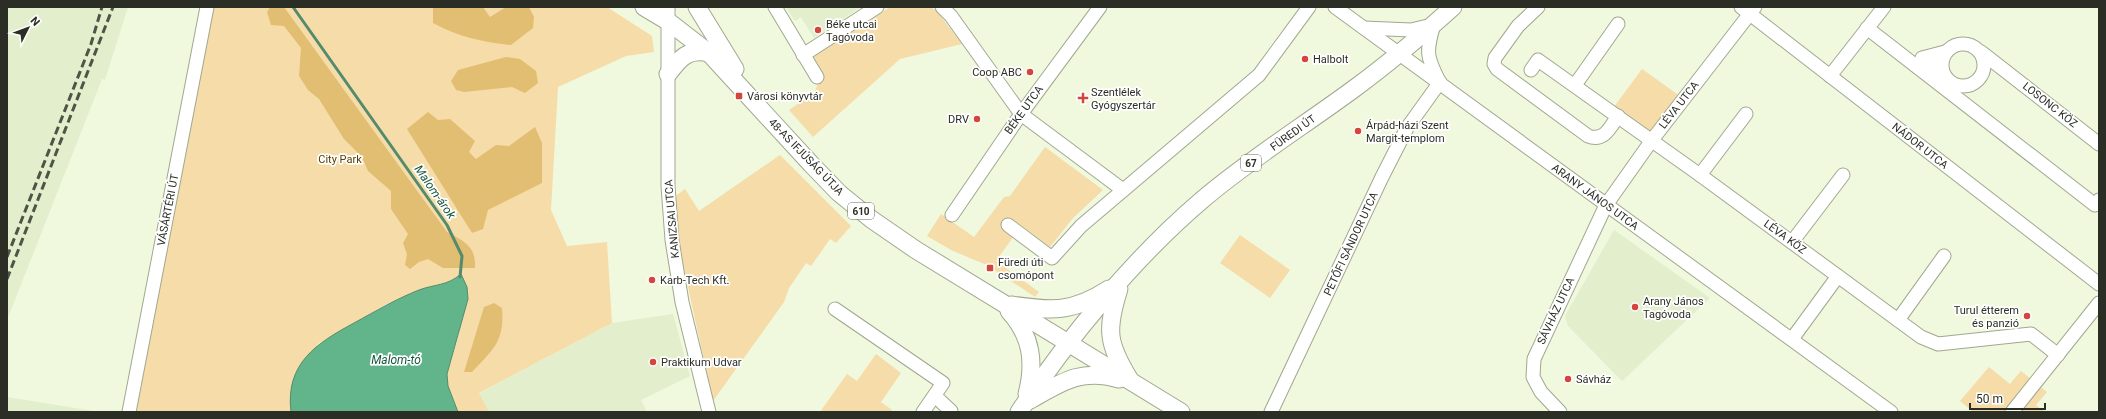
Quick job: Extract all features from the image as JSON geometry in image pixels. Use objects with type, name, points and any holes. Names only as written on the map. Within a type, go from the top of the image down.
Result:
[{"type":"main road","name":"48-AS IFJÚSÁG ÚTJA","points":[[644,7],[669,14],[709,54],[839,193],[871,219],[916,250],[1002,304]]},
{"type":"main road","points":[[697,7],[733,66],[765,114]]},
{"type":"main road","name":"FÜREDI ÚT","points":[[1121,281],[1180,220],[1203,200],[1233,176],[1357,87],[1453,7]]},
{"type":"main road","points":[[668,74],[683,57],[691,52],[699,51],[709,54]]},
{"type":"main road","points":[[1002,304],[1056,310],[1083,304],[1097,297],[1121,281]]},
{"type":"main road","points":[[1121,281],[1111,314],[1110,330],[1112,345],[1116,356],[1131,382]]},
{"type":"main road","name":"67","points":[[1022,407],[1069,344],[1121,281]]},
{"type":"main road","points":[[1002,304],[1016,318],[1030,350],[1032,373],[1022,407]]},
{"type":"main road","name":"610","points":[[1002,304],[1181,412]]},
{"type":"main road","points":[[1022,407],[1060,383],[1078,376],[1100,375],[1131,382]]},
{"type":"street","name":"VÁSÁRTÉRI ÚT","points":[[129,412],[206,7]]},
{"type":"street","name":"KANIZSAI UTCA","points":[[678,7],[669,14],[668,186],[672,240],[682,302],[710,412]]},
{"type":"street","points":[[775,7],[817,77]]},
{"type":"street","points":[[803,55],[877,7]]},
{"type":"street","name":"BÉKE UTCA","points":[[952,215],[1021,114],[1100,7]]},
{"type":"street","points":[[1008,225],[1052,258],[1081,226],[1259,75],[1309,7]]},
{"type":"street","points":[[1335,7],[1399,53]]},
{"type":"street","points":[[1538,7],[1518,26],[1495,58],[1494,64],[1497,69],[1588,136],[1595,139],[1606,134],[1618,116]]},
{"type":"street","points":[[1830,76],[1884,7]]},
{"type":"street","name":"NÁDOR UTCA","points":[[1748,9],[1830,76],[2099,284]]},
{"type":"street","name":"LÉVA UTCA","points":[[1606,205],[1748,9]]},
{"type":"street","points":[[950,10],[1021,114],[1123,190]]},
{"type":"street","points":[[1364,28],[1411,30],[1434,24]]},
{"type":"street","points":[[1434,24],[1428,42],[1428,60],[1440,82]]},
{"type":"street","points":[[1575,85],[1618,24]]},
{"type":"street","points":[[1867,28],[1916,62],[1966,92],[2095,205],[2099,200]]},
{"type":"street","name":"LOSONC KÖZ","points":[[1945,52],[1956,44],[1971,44],[2099,144]]},
{"type":"street","points":[[1916,62],[1945,52]]},
{"type":"street","points":[[1945,52],[1941,66],[1950,82]]},
{"type":"street","points":[[1981,52],[1984,60],[1983,73]]},
{"type":"street","name":"ARANY JÁNOS UTCA","points":[[1399,53],[1892,412]]},
{"type":"street","name":"LÉVA KÖZ","points":[[1531,70],[1538,60],[1575,85],[1921,337],[1938,344],[2031,334],[2058,355]]},
{"type":"street","points":[[1916,62],[1950,82],[1967,86],[1966,92]]},
{"type":"street","points":[[1966,92],[1983,73],[2000,66]]},
{"type":"street","name":"PETŐFI SÁNDOR UTCA","points":[[1271,412],[1333,284],[1382,176],[1407,128],[1440,82]]},
{"type":"street","points":[[1700,175],[1746,114]]},
{"type":"street","points":[[1792,242],[1843,175]]},
{"type":"street","name":"SÁVHÁZ UTCA","points":[[1560,412],[1541,392],[1533,377],[1534,359],[1606,205]]},
{"type":"street","points":[[1898,320],[1944,256]]},
{"type":"street","points":[[1792,339],[1838,276]]},
{"type":"street","points":[[2012,412],[2099,303]]},
{"type":"street","points":[[835,309],[943,383],[923,412]]},
{"type":"street","points":[[935,396],[951,411],[950,412]]},
{"type":"shaded area","points":[[7,7],[128,7],[105,80],[102,79],[7,320]]},
{"type":"shaded area","points":[[270,7],[284,7],[447,232],[464,242],[474,254],[475,268],[443,268],[428,259],[419,262],[410,269],[405,265],[407,254],[403,243],[408,234],[391,209],[391,191],[368,171],[362,157],[344,139],[319,99],[308,90],[299,76],[301,48],[284,26],[271,25],[267,12]]},
{"type":"shaded area","points":[[433,7],[483,7],[490,17],[506,7],[529,7],[534,17],[533,28],[511,45],[481,40],[452,32],[433,23]]},
{"type":"shaded area","name":"Béke utcai Tagóvoda","points":[[786,7],[861,7],[814,38],[801,17],[795,21]]},
{"type":"shaded area","points":[[506,57],[520,59],[536,71],[538,83],[525,93],[512,87],[464,92],[456,90],[451,81],[458,70]]},
{"type":"shaded area","points":[[428,112],[438,120],[450,119],[475,141],[469,152],[476,159],[496,145],[509,146],[535,127],[542,143],[542,183],[488,210],[483,229],[472,233],[407,129]]},
{"type":"shaded area","name":"Arany János Tagóvoda","points":[[1614,230],[1710,298],[1622,381],[1568,326],[1565,316]]},
{"type":"shaded area","points":[[494,303],[502,308],[502,329],[496,344],[492,351],[472,372],[464,372],[484,307]]},
{"type":"shaded area","points":[[673,314],[690,376],[641,400],[647,412],[489,412],[478,394],[612,323]]},
{"type":"shaded area","points":[[7,397],[100,412],[7,412]]},
{"type":"green space","name":"City Park","points":[[213,7],[607,7],[652,36],[654,52],[626,56],[558,87],[551,210],[567,246],[607,242],[612,323],[479,393],[489,412],[458,412],[448,386],[447,374],[459,334],[461,274],[452,282],[420,290],[385,305],[318,344],[291,408],[291,412],[136,412]]},
{"type":"green space","points":[[890,7],[931,7],[938,13],[962,44],[900,59],[813,137],[789,110],[814,93],[822,74],[811,57]]},
{"type":"green space","points":[[1642,69],[1684,99],[1652,140],[1611,111]]},
{"type":"green space","points":[[1045,147],[1103,190],[1073,218],[1050,247],[1021,226],[996,261],[1039,292],[1035,297],[987,265],[953,251],[927,236],[941,214],[974,237],[1004,197],[1010,196]]},
{"type":"green space","points":[[780,155],[851,226],[836,243],[830,239],[811,266],[806,263],[789,288],[784,302],[713,401],[677,237],[673,198],[685,189],[699,211]]},
{"type":"green space","points":[[1240,235],[1290,270],[1270,298],[1220,263]]},
{"type":"green space","points":[[876,354],[901,373],[881,402],[892,410],[891,412],[820,412],[847,374],[857,381]]},
{"type":"green space","points":[[1989,367],[2010,384],[2021,371],[2047,392],[2036,405],[2045,412],[1973,412],[1960,401]]},
{"type":"water","name":"Malom-tó","points":[[461,274],[467,287],[468,299],[447,374],[448,386],[458,412],[291,412],[290,395],[293,380],[306,357],[316,347],[328,338],[394,301],[419,290],[451,281]]},
{"type":"waterway","name":"Malom-árok","points":[[293,7],[447,225],[462,256],[460,277]]},
{"type":"railway","points":[[7,257],[91,44],[102,7]]},
{"type":"railway","points":[[7,279],[113,7]]},
{"type":"place","name":"Béke utcai Tagóvoda","points":[[818,30]]},
{"type":"place","name":"Halbolt","points":[[1305,59]]},
{"type":"place","name":"Coop ABC","points":[[1030,72]]},
{"type":"place","name":"Városi könyvtár","points":[[739,96]]},
{"type":"place","name":"Szentlélek Gyógyszertár","points":[[1083,98]]},
{"type":"place","name":"DRV","points":[[977,119]]},
{"type":"place","name":"Árpád-házi Szent Margit-templom","points":[[1358,131]]},
{"type":"place","name":"Füredi úti csomópont","points":[[990,268]]},
{"type":"place","name":"Karb-Tech Kft.","points":[[652,280]]},
{"type":"place","name":"Arany János Tagóvoda","points":[[1635,307]]},
{"type":"place","name":"Turul étterem és panzió","points":[[2027,316]]},
{"type":"place","name":"Praktikum Udvar","points":[[653,362]]},
{"type":"place","name":"Sávház","points":[[1568,379]]}]
